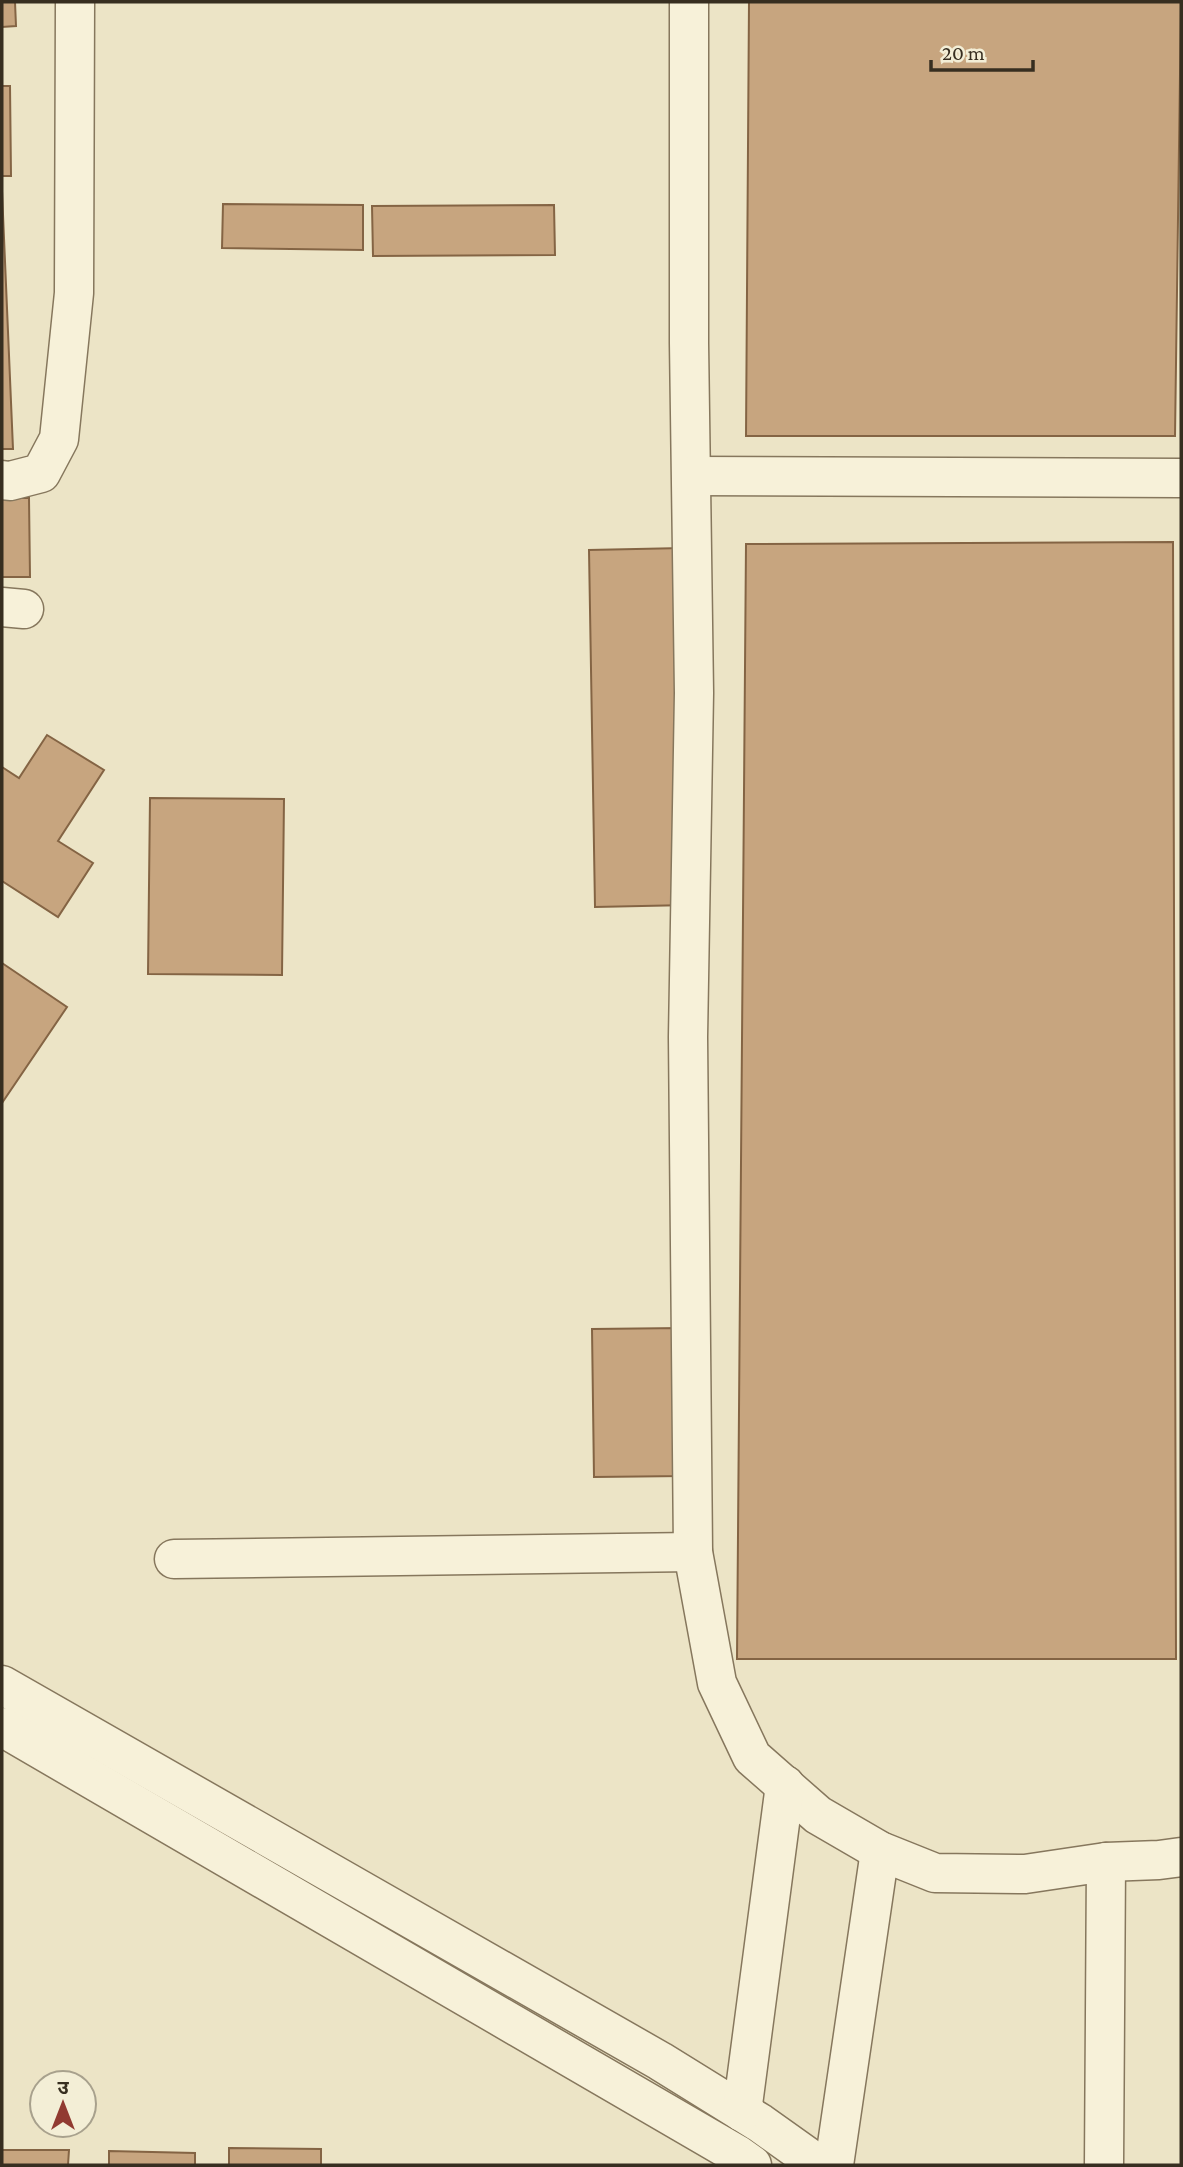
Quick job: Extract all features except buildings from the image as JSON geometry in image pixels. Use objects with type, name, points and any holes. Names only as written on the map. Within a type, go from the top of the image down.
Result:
[{"type":"street","points":[[2,480],[10,481],[41,473],[59,439],[74,293],[75,2]]},
{"type":"street","points":[[688,2],[694,693],[688,1037],[693,1552],[717,1683],[752,1757],[818,1815],[880,1851],[935,1872],[1025,1874],[1106,1862],[1181,1857]]},
{"type":"street","points":[[692,476],[1181,478]]},
{"type":"street","points":[[174,1559],[693,1552]]},
{"type":"street","points":[[2,1685],[660,2061],[751,2117],[819,2165]]},
{"type":"street","points":[[2,1727],[729,2157],[751,2117],[785,1786]]},
{"type":"street","points":[[834,2165],[880,1851]]},
{"type":"street","points":[[1104,2165],[1106,1862]]}]
